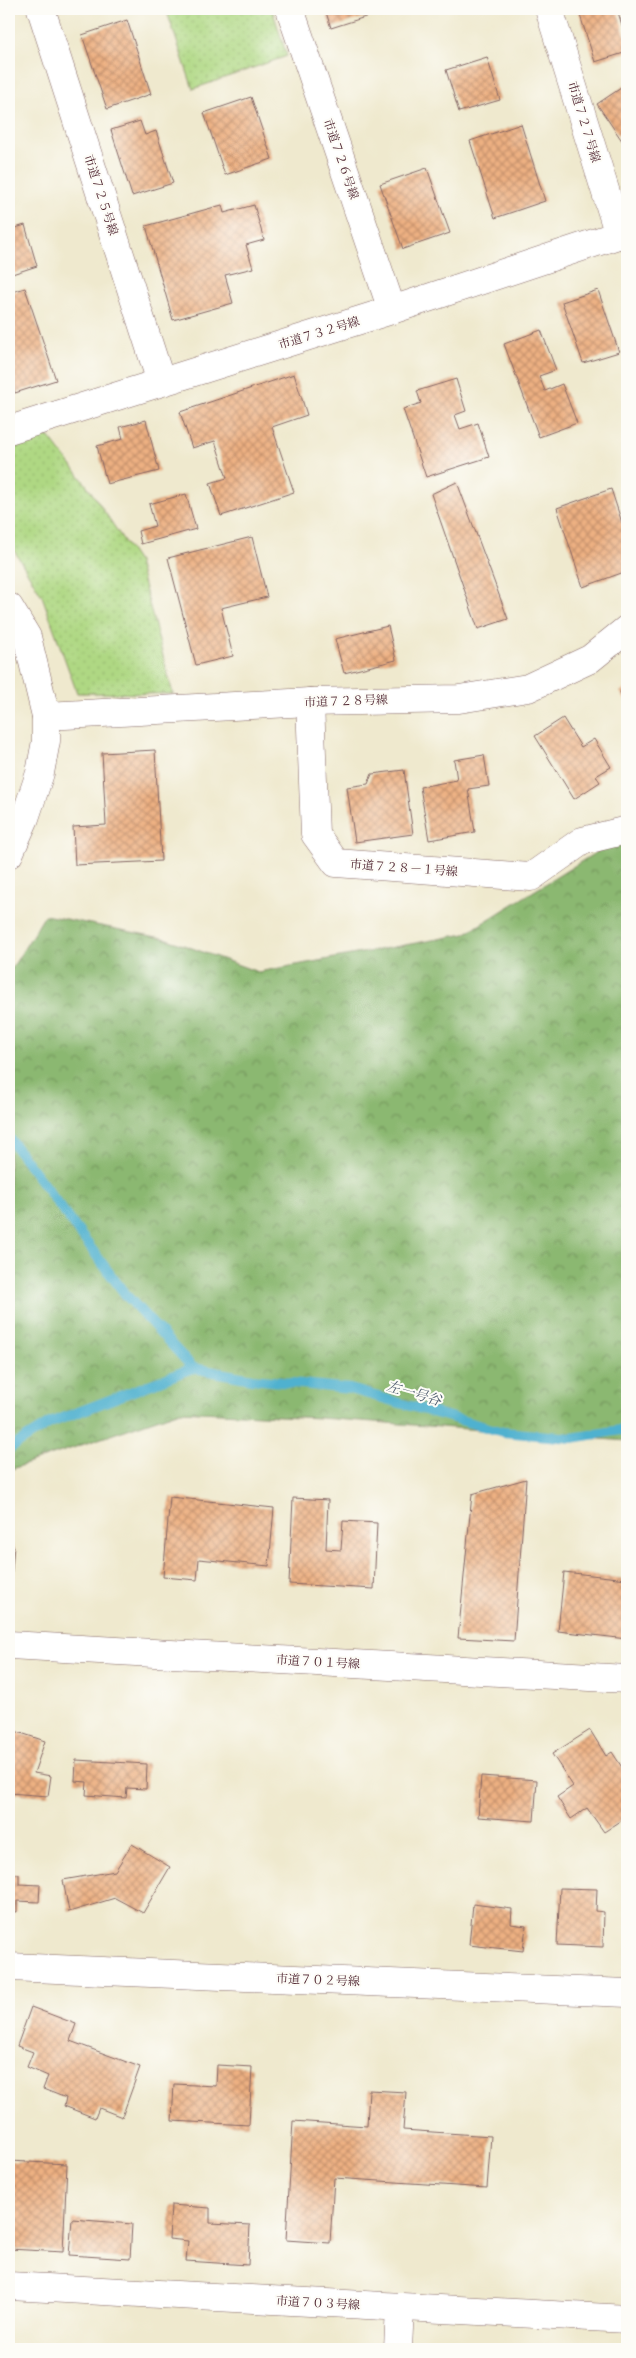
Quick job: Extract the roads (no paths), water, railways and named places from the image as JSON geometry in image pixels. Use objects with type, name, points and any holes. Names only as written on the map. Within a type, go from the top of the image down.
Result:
[{"type":"street","name":"市道７２５号線","points":[[41,9],[161,382]]},
{"type":"street","name":"市道７２６号線","points":[[290,9],[392,310]]},
{"type":"street","name":"市道７２７号線","points":[[549,9],[623,233]]},
{"type":"street","name":"市道７３２号線","points":[[9,430],[392,310],[623,233]]},
{"type":"street","points":[[9,607],[27,638],[46,716],[46,741],[40,772],[25,818],[9,854]]},
{"type":"street","name":"市道７２８号線","points":[[46,716],[310,702],[459,699],[528,688],[590,659],[627,629]]},
{"type":"street","name":"市道７２８－１号線","points":[[310,702],[315,834],[336,863],[531,877],[582,841],[627,830]]},
{"type":"street","name":"市道７０１号線","points":[[9,1645],[627,1679]]},
{"type":"street","name":"市道７０２号線","points":[[9,1968],[627,1993]]},
{"type":"street","name":"市道７０３号線","points":[[9,2286],[627,2319]]},
{"type":"street","points":[[398,2349],[400,2307]]},
{"type":"waterway","points":[[9,1138],[125,1294],[193,1368]]},
{"type":"waterway","name":"左一号谷","points":[[193,1368],[252,1379],[350,1389],[503,1432],[572,1438],[627,1429]]},
{"type":"waterway","points":[[9,1449],[50,1423],[193,1368]]}]
